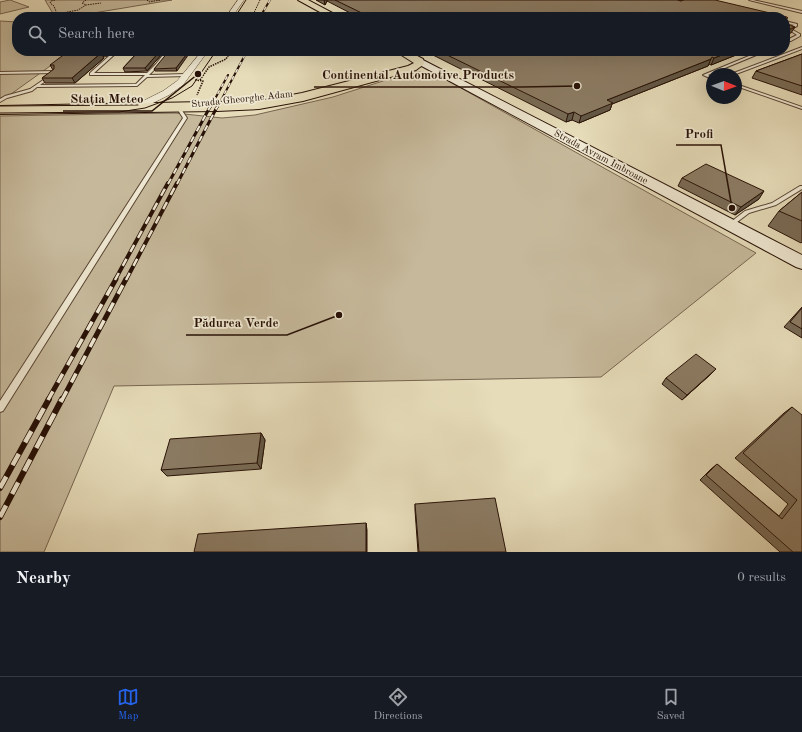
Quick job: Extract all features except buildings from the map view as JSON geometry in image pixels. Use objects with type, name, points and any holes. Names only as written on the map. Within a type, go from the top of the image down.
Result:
[{"type":"main road","points":[[302,0],[326,12]]},
{"type":"main road","name":"Strada Avram Imbroane","points":[[410,56],[802,263]]},
{"type":"main road","name":"Strada Gheorghe Adam","points":[[0,110],[136,108],[256,100],[301,92],[390,68],[416,59],[419,64],[412,68],[281,102],[259,105],[161,107]]},
{"type":"main road","points":[[402,70],[444,74]]},
{"type":"street","points":[[233,12],[241,0]]},
{"type":"street","name":"Strada Gheorghe Adam","points":[[136,108],[174,88],[186,77],[201,56]]},
{"type":"lane","points":[[750,0],[802,12]]},
{"type":"lane","points":[[790,23],[796,25],[790,29]]},
{"type":"lane","points":[[790,30],[801,36]]},
{"type":"lane","points":[[790,40],[801,36]]},
{"type":"lane","points":[[790,53],[802,48]]},
{"type":"lane","points":[[111,56],[91,74],[186,77]]},
{"type":"lane","points":[[36,86],[135,85],[148,75],[164,56]]},
{"type":"lane","points":[[722,68],[752,56]]},
{"type":"lane","points":[[742,71],[781,56]]},
{"type":"lane","points":[[0,73],[55,72],[31,90],[6,97],[0,101]]},
{"type":"lane","points":[[742,87],[802,108]]},
{"type":"lane","points":[[0,408],[185,118],[178,107]]},
{"type":"lane","points":[[729,225],[747,212],[774,204],[802,187]]},
{"type":"path","points":[[55,0],[51,1],[50,3],[54,6],[56,12]]},
{"type":"path","points":[[86,0],[82,3],[86,5]]},
{"type":"path","points":[[147,0],[149,2],[161,0]]},
{"type":"path","points":[[254,12],[260,0]]},
{"type":"path","points":[[69,12],[78,10],[86,5],[101,3]]},
{"type":"path","points":[[200,80],[209,67],[226,59],[228,56]]},
{"type":"path","points":[[186,77],[200,80]]},
{"type":"path","points":[[192,105],[203,81],[200,80]]},
{"type":"shaded area","points":[[10,0],[29,7],[0,14],[0,2]]},
{"type":"shaded area","points":[[45,0],[172,0],[99,12],[52,12]]},
{"type":"shaded area","points":[[0,21],[12,22],[12,56],[64,56],[0,102]]},
{"type":"shaded area","points":[[411,72],[423,72],[443,78],[756,253],[601,377],[114,386],[44,552],[0,552],[0,116],[175,113],[222,118],[255,115],[333,97]]},
{"type":"tram line","points":[[238,12],[246,0]]},
{"type":"tram line","points":[[0,113],[119,112],[145,108],[172,98],[192,86],[213,56]]},
{"type":"tram line","points":[[0,106],[138,105]]},
{"type":"railway","points":[[263,12],[270,0]]},
{"type":"railway","points":[[217,108],[244,56]]},
{"type":"railway","points":[[210,108],[228,75]]},
{"type":"railway","points":[[168,184],[210,107]]},
{"type":"railway","points":[[177,184],[217,107]]},
{"type":"railway","points":[[115,280],[168,183]]},
{"type":"railway","points":[[126,280],[177,183]]},
{"type":"railway","points":[[48,400],[116,279]]},
{"type":"railway","points":[[62,400],[126,279]]},
{"type":"railway","points":[[0,488],[49,399]]},
{"type":"railway","points":[[0,517],[62,399]]},
{"type":"place","name":"Stația Meteo","points":[[198,74]]},
{"type":"place","name":"Continental Automotive Products","points":[[577,86]]},
{"type":"place","name":"Profi","points":[[732,208]]},
{"type":"place","name":"Pădurea Verde","points":[[339,315]]}]
